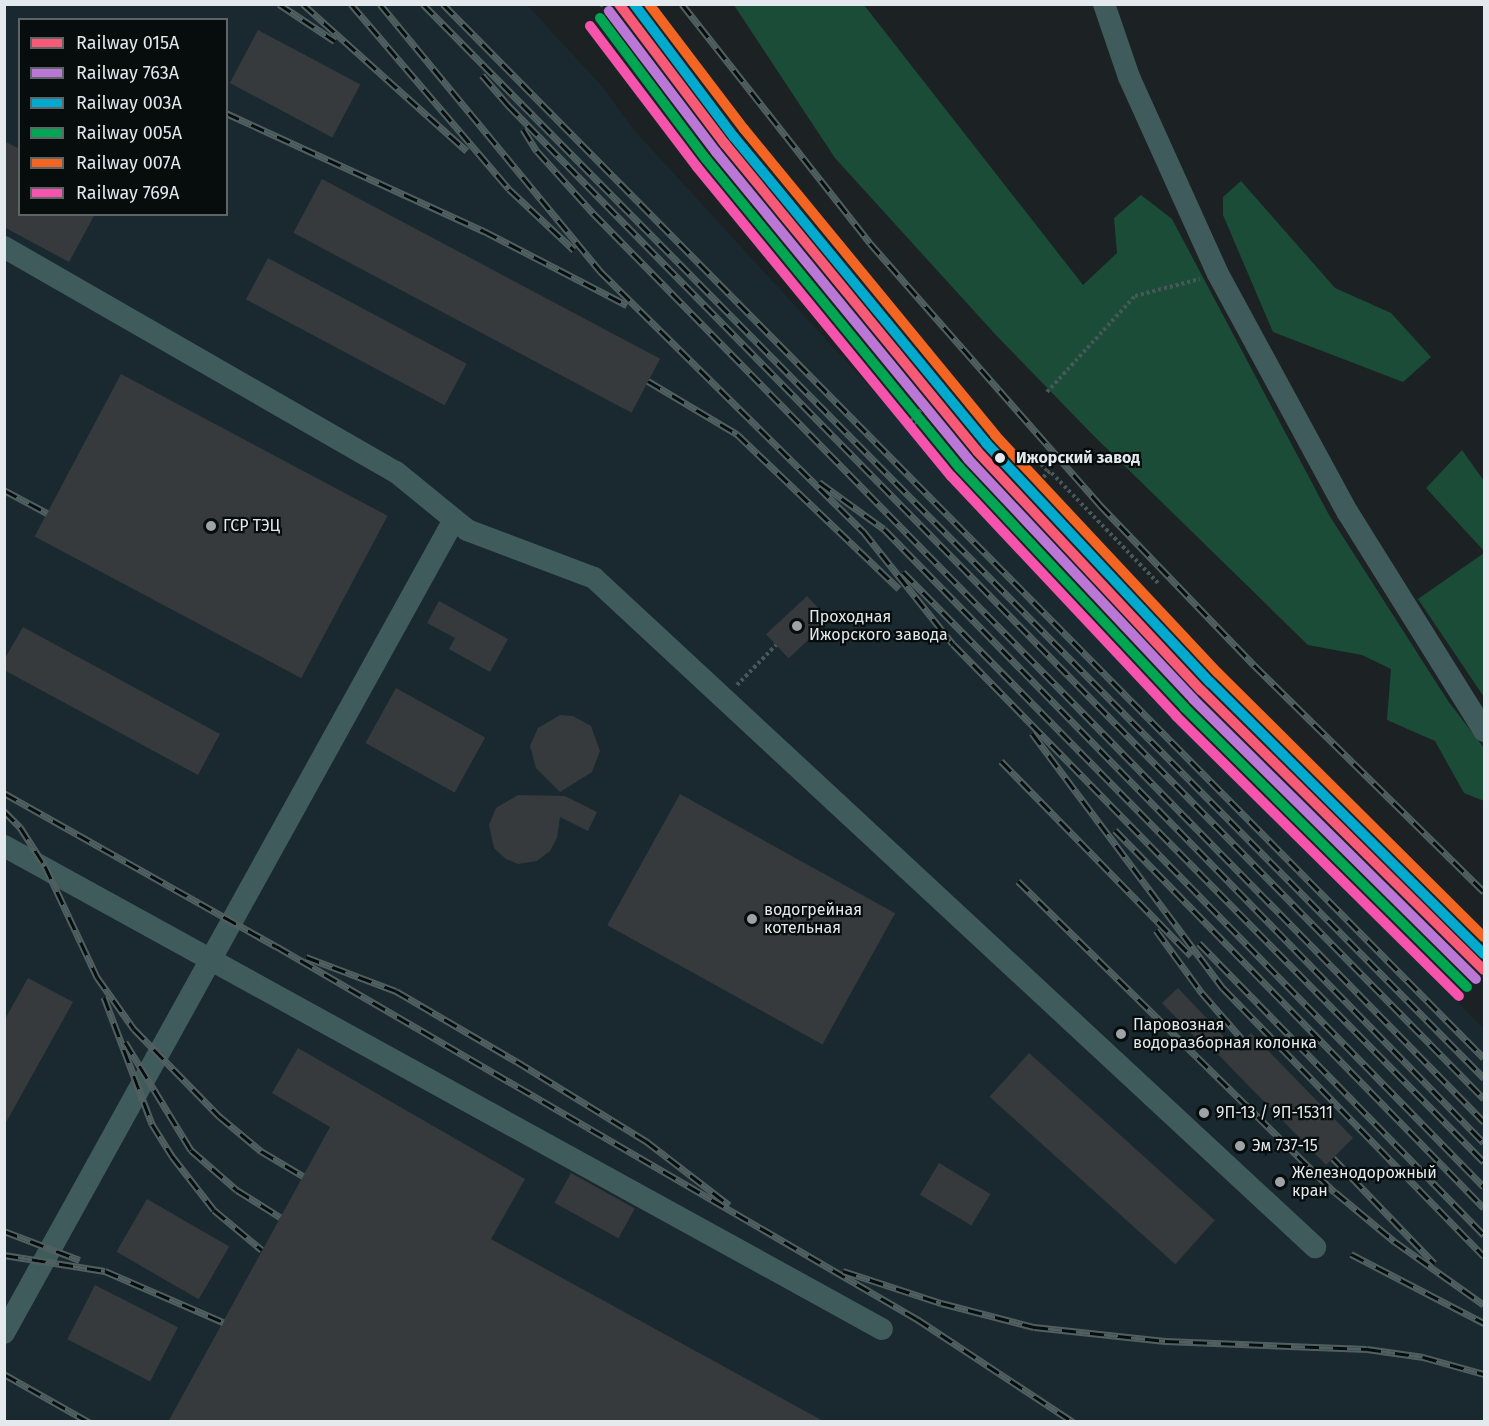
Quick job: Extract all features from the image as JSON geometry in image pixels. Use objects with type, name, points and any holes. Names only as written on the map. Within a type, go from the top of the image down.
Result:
[{"type":"lane","points":[[1104,4],[1129,77],[1218,274],[1348,513],[1485,731]]},
{"type":"lane","points":[[4,247],[396,472],[467,530],[594,578],[1315,1246]]},
{"type":"lane","points":[[4,1333],[214,959],[454,520]]},
{"type":"lane","points":[[4,846],[214,959],[882,1329]]},
{"type":"path","points":[[601,4],[715,154],[925,406],[911,418],[917,424]]},
{"type":"path","points":[[1047,392],[1135,296],[1218,274]]},
{"type":"path","points":[[1041,464],[1158,583]]},
{"type":"path","points":[[1049,472],[1040,480],[1098,544],[1263,720],[1474,927]]},
{"type":"path","points":[[724,699],[776,645]]},
{"type":"shaded area","points":[[5,5],[527,5],[601,85],[634,130],[919,441],[1484,1029],[1484,1421],[5,1422]]},
{"type":"green space","points":[[734,5],[864,5],[1083,285],[1117,253],[1114,218],[1141,195],[1172,219],[1329,515],[1448,701],[1484,748],[1484,801],[1464,793],[1435,741],[1387,720],[1391,669],[1362,655],[1308,645],[1093,435],[995,334],[835,158]]},
{"type":"green space","points":[[1241,181],[1335,288],[1391,313],[1431,357],[1403,382],[1273,332],[1223,215],[1223,197]]},
{"type":"green space","points":[[1462,450],[1484,481],[1484,551],[1426,488]]},
{"type":"green space","points":[[1484,553],[1484,697],[1418,599]]},
{"type":"building","points":[[258,30],[360,84],[332,137],[230,83]]},
{"type":"building","points":[[4,141],[18,148],[18,216],[94,216],[69,262],[4,227]]},
{"type":"building","points":[[322,179],[660,359],[632,413],[293,233]]},
{"type":"building","points":[[268,258],[467,364],[445,405],[246,299]]},
{"type":"building","name":"ГСР ТЭЦ","points":[[121,374],[388,516],[301,678],[35,536]]},
{"type":"building","name":"Проходная Ижорского завода","points":[[807,596],[830,620],[789,658],[766,634]]},
{"type":"building","points":[[439,601],[508,639],[490,672],[449,649],[455,638],[427,623]]},
{"type":"building","points":[[23,627],[220,734],[198,775],[4,670],[4,660]]},
{"type":"building","points":[[396,688],[485,737],[455,793],[365,743]]},
{"type":"building","points":[[560,715],[573,716],[591,726],[600,751],[592,772],[560,792],[536,768],[530,746],[538,728]]},
{"type":"building","name":"водогрейная котельная","points":[[680,794],[895,913],[822,1044],[607,925]]},
{"type":"building","points":[[518,795],[565,796],[597,812],[588,831],[560,817],[557,838],[550,851],[537,861],[518,864],[506,859],[494,848],[489,825],[496,808]]},
{"type":"building","points":[[28,978],[73,1002],[4,1126],[4,1021]]},
{"type":"building","points":[[1178,988],[1235,1048],[1251,1033],[1353,1138],[1326,1165],[1205,1041],[1202,1044],[1162,1003]]},
{"type":"building","points":[[298,1048],[525,1179],[491,1239],[825,1422],[168,1422],[330,1127],[272,1093]]},
{"type":"building","points":[[1029,1053],[1215,1220],[1175,1264],[990,1097]]},
{"type":"building","points":[[939,1163],[990,1194],[971,1226],[920,1195]]},
{"type":"building","points":[[571,1173],[635,1208],[618,1238],[555,1203]]},
{"type":"building","points":[[147,1199],[229,1246],[199,1299],[117,1252]]},
{"type":"building","points":[[95,1285],[178,1327],[150,1382],[67,1339]]},
{"type":"railway","points":[[279,4],[335,41]]},
{"type":"railway","points":[[303,4],[467,151]]},
{"type":"railway","points":[[351,4],[509,189],[574,250]]},
{"type":"railway","points":[[380,4],[600,271],[863,531],[953,644],[1484,1187]]},
{"type":"railway","points":[[423,4],[1484,1078]]},
{"type":"railway","points":[[443,4],[1484,1058]]},
{"type":"railway","points":[[682,4],[870,243],[1100,505],[1254,665],[1484,892]]},
{"type":"railway","points":[[482,75],[508,105],[1484,1099]]},
{"type":"railway","points":[[228,114],[484,231],[627,305]]},
{"type":"railway","points":[[523,129],[537,151],[593,213],[1484,1122]]},
{"type":"railway","points":[[648,381],[737,434],[899,589]]},
{"type":"railway","points":[[819,482],[884,529],[1484,1143]]},
{"type":"railway","points":[[4,490],[47,513]]},
{"type":"railway","points":[[903,572],[1484,1162]]},
{"type":"railway","points":[[1032,733],[1223,988],[1484,1256]]},
{"type":"railway","points":[[1001,761],[1191,956]]},
{"type":"railway","points":[[4,793],[276,946],[917,1319],[1073,1422]]},
{"type":"railway","points":[[4,811],[20,827],[45,866],[97,977],[134,1029],[219,1116],[261,1151],[303,1176]]},
{"type":"railway","points":[[1115,830],[1484,1208]]},
{"type":"railway","points":[[1018,881],[1335,1192],[1394,1241],[1484,1305]]},
{"type":"railway","points":[[1156,930],[1202,993],[1243,1040]]},
{"type":"railway","points":[[1199,943],[1484,1235]]},
{"type":"railway","points":[[306,957],[396,991],[516,1061],[646,1141],[729,1205]]},
{"type":"railway","points":[[104,997],[152,1124],[172,1156],[214,1210],[262,1250]]},
{"type":"railway","points":[[125,1042],[191,1150],[237,1190],[280,1217]]},
{"type":"railway","points":[[1333,1158],[1434,1263]]},
{"type":"railway","points":[[4,1231],[80,1260]]},
{"type":"railway","points":[[1351,1254],[1484,1323]]},
{"type":"railway","points":[[4,1255],[105,1271],[223,1322]]},
{"type":"railway","points":[[843,1271],[941,1303],[1034,1327],[1165,1341],[1367,1349],[1423,1357],[1484,1374]]},
{"type":"railway","points":[[4,1374],[89,1422]]},
{"type":"rail line","name":"015А","points":[[619,4],[725,144],[977,451],[1201,690],[1484,970]]},
{"type":"rail line","name":"003А","points":[[634,4],[734,137],[986,443],[1210,682],[1484,954]]},
{"type":"rail line","name":"007А","points":[[649,4],[744,129],[995,435],[1218,673],[1484,937]]},
{"type":"rail line","name":"763А","points":[[609,11],[716,152],[968,459],[1193,699],[1476,979]]},
{"type":"rail line","name":"005А","points":[[600,18],[706,159],[959,467],[1184,707],[1467,987]]},
{"type":"rail line","name":"769А","points":[[590,26],[697,167],[951,476],[1176,716],[1459,996]]},
{"type":"place","name":"Ижорский завод","points":[[1000,458]]},
{"type":"place","name":"ГСР ТЭЦ","points":[[211,526]]},
{"type":"place","name":"Проходная Ижорского завода","points":[[797,626]]},
{"type":"place","name":"водогрейная котельная","points":[[752,919]]},
{"type":"place","name":"Паровозная водоразборная колонка","points":[[1121,1034]]},
{"type":"place","name":"9П-13 / 9П-15311","points":[[1204,1113]]},
{"type":"place","name":"Эм 737-15","points":[[1240,1146]]},
{"type":"place","name":"Железнодорожный кран","points":[[1280,1182]]}]
